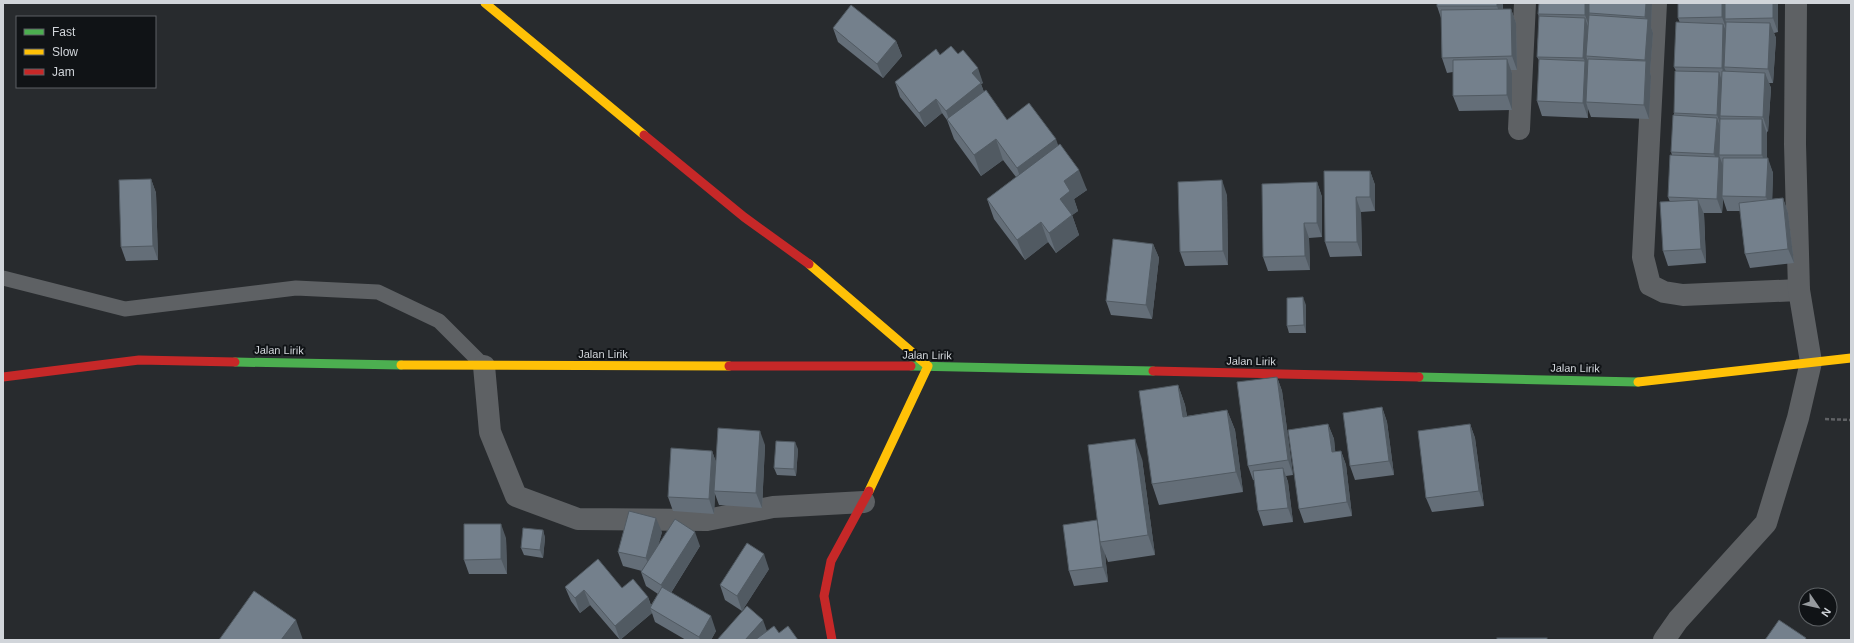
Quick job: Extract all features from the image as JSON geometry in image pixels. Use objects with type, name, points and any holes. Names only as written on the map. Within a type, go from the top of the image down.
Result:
[{"type":"main road","points":[[485,3],[744,217],[818,270],[928,366],[864,502],[831,561],[824,596],[832,640]]},
{"type":"main road","name":"Jalan Lirik","points":[[3,378],[19,374],[139,360],[484,366],[928,366],[1634,382],[1851,358]]},
{"type":"street","points":[[1519,129],[1525,3]]},
{"type":"street","points":[[1656,3],[1643,257],[1650,285],[1664,292],[1683,295],[1799,290]]},
{"type":"street","points":[[1664,640],[1678,620],[1766,523],[1798,418],[1811,362],[1799,290],[1795,144],[1796,3]]},
{"type":"street","points":[[484,366],[490,432],[516,496],[578,519],[707,520],[773,507],[864,502]]},
{"type":"lane","points":[[3,278],[125,309],[296,288],[378,292],[439,321],[484,366]]},
{"type":"building","points":[[1437,3],[1497,3],[1497,6],[1437,6]]},
{"type":"building","points":[[1539,3],[1585,3],[1585,15],[1538,14]]},
{"type":"building","points":[[1589,3],[1646,3],[1645,17],[1589,13]]},
{"type":"building","points":[[1678,3],[1722,3],[1722,17],[1678,18]]},
{"type":"building","points":[[1725,3],[1773,3],[1773,18],[1725,19]]},
{"type":"building","points":[[851,5],[896,41],[877,64],[833,28]]},
{"type":"building","points":[[1511,9],[1512,56],[1442,58],[1441,10]]},
{"type":"building","points":[[1589,15],[1648,19],[1645,60],[1586,56]]},
{"type":"building","points":[[1539,16],[1585,18],[1583,58],[1537,57]]},
{"type":"building","points":[[1676,22],[1723,24],[1722,68],[1674,67]]},
{"type":"building","points":[[1726,22],[1770,23],[1768,69],[1724,67]]},
{"type":"building","points":[[951,46],[958,54],[963,50],[978,68],[972,73],[981,83],[946,111],[936,99],[919,113],[895,82],[936,49],[940,55]]},
{"type":"building","points":[[1507,59],[1507,95],[1453,96],[1453,60]]},
{"type":"building","points":[[1539,59],[1585,61],[1583,103],[1537,101]]},
{"type":"building","points":[[1588,59],[1646,61],[1644,105],[1586,102]]},
{"type":"building","points":[[1675,71],[1719,72],[1717,115],[1674,113]]},
{"type":"building","points":[[1722,71],[1765,73],[1763,117],[1720,116]]},
{"type":"building","points":[[986,90],[1007,120],[1029,103],[1056,139],[1017,168],[996,139],[974,155],[947,119]]},
{"type":"building","points":[[1673,115],[1717,118],[1714,154],[1671,152]]},
{"type":"building","points":[[1720,119],[1762,119],[1762,155],[1719,155]]},
{"type":"building","points":[[1060,144],[1079,170],[1064,181],[1070,191],[1060,199],[1072,215],[1049,233],[1041,222],[1017,240],[987,199]]},
{"type":"building","points":[[1670,155],[1719,157],[1717,199],[1668,197]]},
{"type":"building","points":[[1723,158],[1768,158],[1766,197],[1722,196]]},
{"type":"building","points":[[1324,171],[1370,171],[1370,197],[1356,197],[1357,242],[1325,242]]},
{"type":"building","points":[[151,179],[153,246],[121,247],[119,180]]},
{"type":"building","points":[[1222,180],[1223,251],[1180,252],[1178,182]]},
{"type":"building","points":[[1317,182],[1317,223],[1304,223],[1305,256],[1263,257],[1262,184]]},
{"type":"building","points":[[1783,198],[1788,249],[1745,254],[1739,203]]},
{"type":"building","points":[[1698,200],[1701,249],[1663,251],[1660,202]]},
{"type":"building","points":[[1113,239],[1153,244],[1146,305],[1106,301]]},
{"type":"building","points":[[1303,297],[1304,325],[1287,326],[1287,298]]},
{"type":"building","points":[[1277,377],[1288,460],[1248,466],[1237,382]]},
{"type":"building","points":[[1178,385],[1183,417],[1227,410],[1236,472],[1152,484],[1139,391]]},
{"type":"building","points":[[1382,407],[1389,461],[1350,466],[1343,413]]},
{"type":"building","points":[[1328,424],[1332,452],[1341,451],[1347,502],[1299,509],[1288,430]]},
{"type":"building","points":[[1470,424],[1479,491],[1426,498],[1418,431]]},
{"type":"building","points":[[718,428],[760,431],[756,493],[714,491]]},
{"type":"building","points":[[1135,439],[1148,535],[1100,542],[1088,445]]},
{"type":"building","points":[[776,441],[795,442],[794,469],[774,468]]},
{"type":"building","points":[[671,448],[712,451],[709,499],[668,497]]},
{"type":"building","points":[[1283,468],[1288,508],[1258,511],[1253,471]]},
{"type":"building","points":[[629,511],[656,518],[646,558],[618,552]]},
{"type":"building","points":[[675,519],[695,532],[661,585],[641,572]]},
{"type":"building","points":[[1097,520],[1103,567],[1069,571],[1063,525]]},
{"type":"building","points":[[464,524],[501,524],[501,559],[464,560]]},
{"type":"building","points":[[523,528],[543,530],[540,550],[521,548]]},
{"type":"building","points":[[747,543],[764,554],[737,596],[720,585]]},
{"type":"building","points":[[598,559],[622,588],[633,579],[648,597],[615,626],[584,590],[575,598],[565,587]]},
{"type":"building","points":[[662,587],[711,616],[699,637],[650,608]]},
{"type":"building","points":[[254,591],[296,620],[281,640],[219,640]]},
{"type":"building","points":[[747,606],[763,620],[745,640],[717,640]]},
{"type":"building","points":[[1779,620],[1806,638],[1805,640],[1765,640]]},
{"type":"building","points":[[774,626],[779,633],[788,626],[798,640],[755,640]]},
{"type":"building","points":[[1497,638],[1547,638],[1547,640],[1497,640]]},
{"type":"traffic: fast","points":[[235,362],[401,365]]},
{"type":"traffic: fast","points":[[911,366],[1153,371]]},
{"type":"traffic: fast","points":[[1419,377],[1638,382]]},
{"type":"traffic: slow","points":[[485,3],[644,135]]},
{"type":"traffic: slow","points":[[809,264],[928,366],[869,491]]},
{"type":"traffic: slow","points":[[1638,382],[1851,358]]},
{"type":"traffic: slow","points":[[401,365],[729,366]]},
{"type":"traffic: jam","points":[[644,135],[744,217],[809,264]]},
{"type":"traffic: jam","points":[[3,377],[139,360],[235,362]]},
{"type":"traffic: jam","points":[[729,366],[911,366]]},
{"type":"traffic: jam","points":[[1153,371],[1419,377]]},
{"type":"traffic: jam","points":[[832,640],[824,596],[831,561],[869,491]]}]
